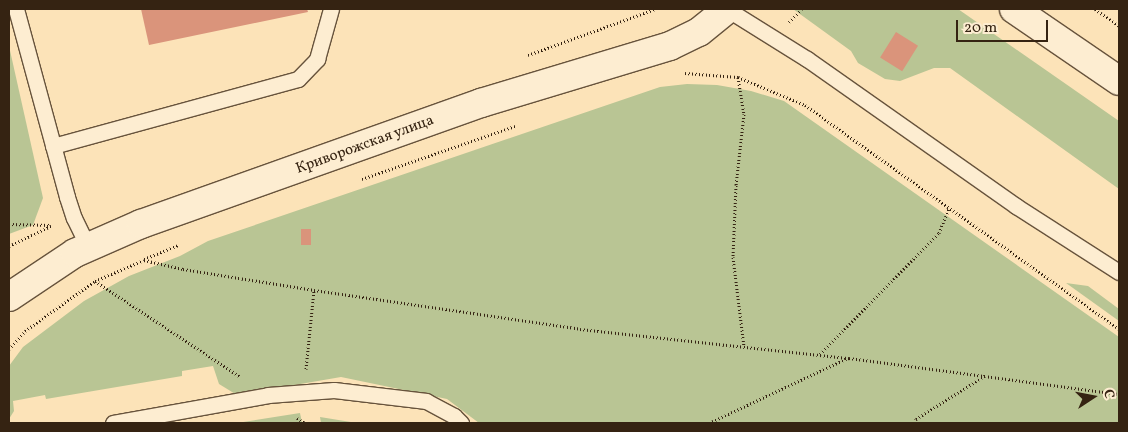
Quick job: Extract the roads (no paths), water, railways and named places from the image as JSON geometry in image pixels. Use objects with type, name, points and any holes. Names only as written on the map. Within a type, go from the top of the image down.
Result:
[{"type":"street","name":"Криворожская улица","points":[[9,297],[88,247],[141,224],[481,103],[670,46],[699,32],[727,9]]},
{"type":"street","points":[[1014,9],[1119,81]]},
{"type":"lane","points":[[16,9],[74,218],[88,247]]},
{"type":"lane","points":[[54,146],[298,80],[318,59],[331,9]]},
{"type":"lane","points":[[727,9],[807,59],[1016,206],[1119,272]]},
{"type":"lane","points":[[113,423],[268,395],[334,390],[426,402],[454,416],[461,423]]}]
